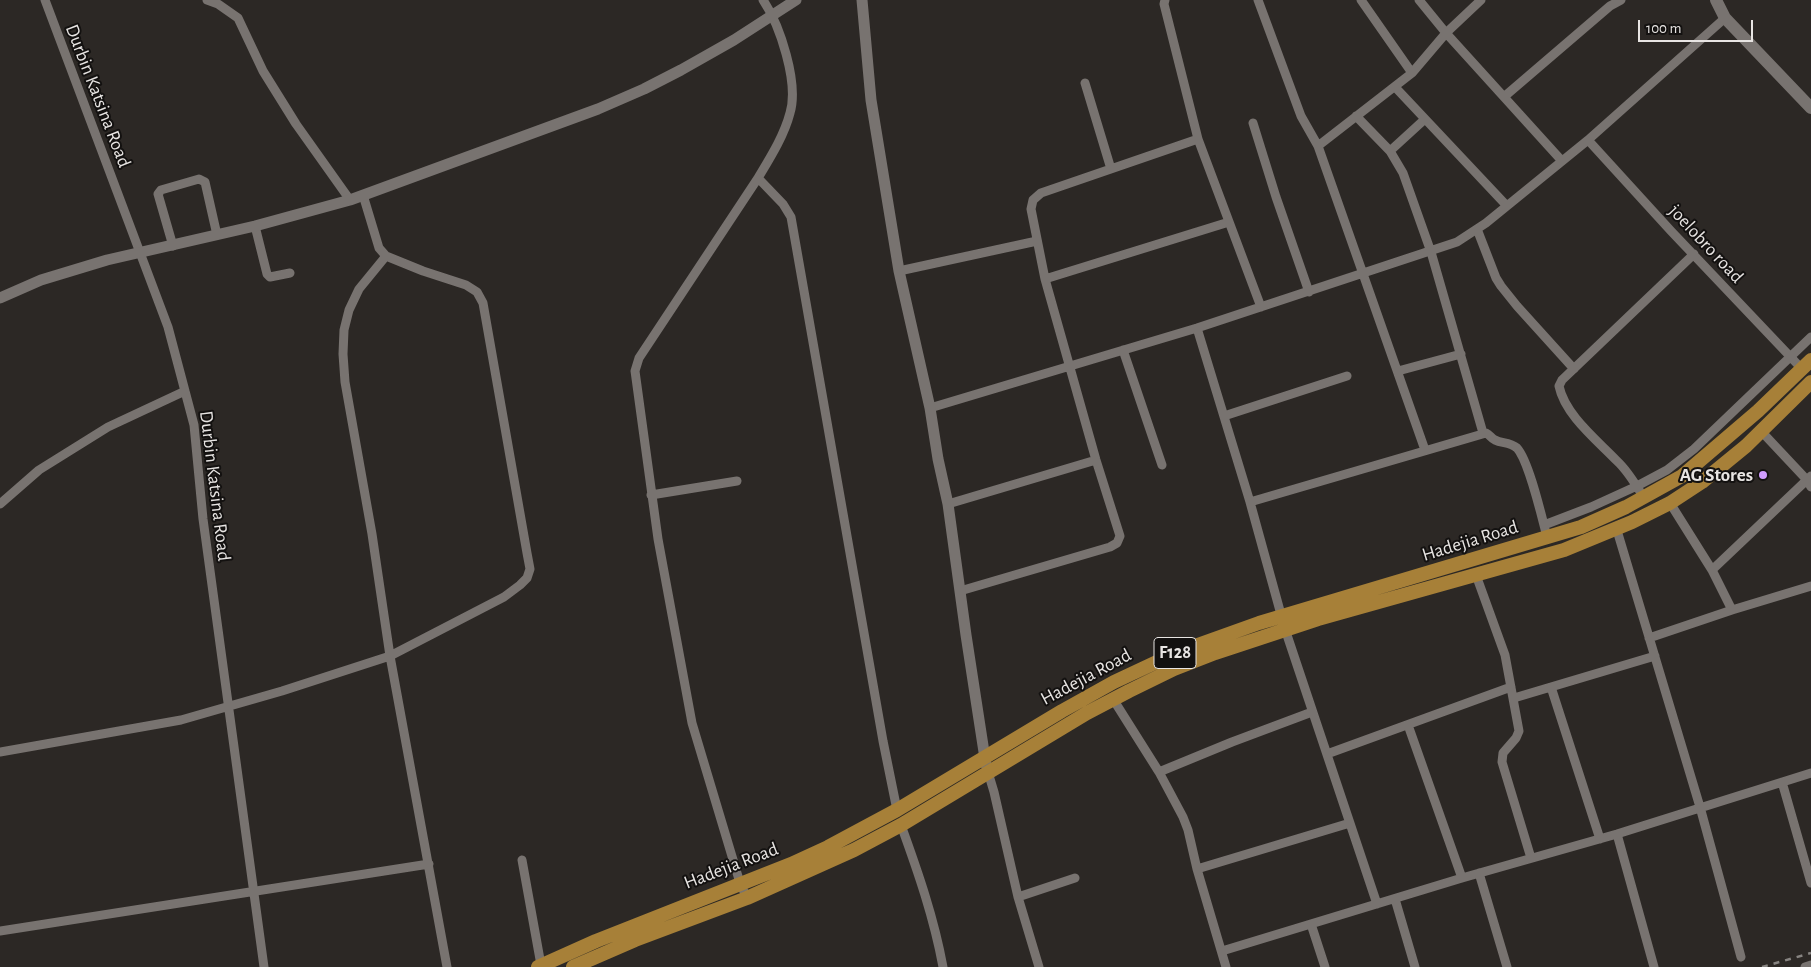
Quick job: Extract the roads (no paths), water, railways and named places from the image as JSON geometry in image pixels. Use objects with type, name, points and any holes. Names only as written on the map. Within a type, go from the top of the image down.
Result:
[{"type":"main road","points":[[1716,0],[1725,18],[1811,108]]},
{"type":"main road","name":"Hadejia Road","points":[[573,967],[635,940],[747,898],[825,864],[901,825],[1113,699],[1174,670],[1283,623],[1550,532],[1606,517],[1641,492],[1682,476],[1758,411],[1806,364]]},
{"type":"main road","name":"Hadejia Road","points":[[540,966],[596,940],[791,864],[828,847],[897,810],[1054,715],[1122,678],[1178,652],[1231,632],[1361,606],[1564,550],[1632,522],[1670,503],[1702,482],[1746,446],[1811,382]]},
{"type":"main road","points":[[1550,532],[1564,550]]},
{"type":"street","name":"Durbin Katsina Road","points":[[45,0],[168,327],[194,425],[203,519],[264,967]]},
{"type":"street","points":[[208,0],[218,4],[238,18],[263,71],[296,124],[350,200]]},
{"type":"street","points":[[747,898],[740,883],[692,723],[658,539],[635,371],[639,358],[758,178],[774,151],[791,113],[793,92],[786,58],[773,15],[764,0]]},
{"type":"street","points":[[0,298],[41,280],[108,260],[255,226],[350,200],[598,109],[644,89],[734,40],[796,0]]},
{"type":"street","points":[[862,0],[871,100],[899,271],[930,408],[938,459],[948,504],[984,757],[1018,897],[1039,967]]},
{"type":"street","points":[[1165,0],[1164,4],[1198,139],[1261,308]]},
{"type":"street","points":[[1258,0],[1301,116],[1318,146],[1425,450]]},
{"type":"street","points":[[1361,0],[1412,73]]},
{"type":"street","points":[[1419,0],[1446,33],[1562,161]]},
{"type":"street","points":[[1318,146],[1412,73],[1446,33],[1481,0]]},
{"type":"street","points":[[1504,96],[1610,6],[1621,0]]},
{"type":"street","points":[[930,408],[1261,308],[1458,242],[1477,229],[1588,140],[1725,18]]},
{"type":"street","points":[[1086,83],[1111,169]]},
{"type":"street","points":[[1395,87],[1506,206]]},
{"type":"street","points":[[1356,116],[1390,151],[1403,173],[1431,252],[1483,433]]},
{"type":"street","points":[[1390,151],[1425,119]]},
{"type":"street","points":[[1253,123],[1309,292]]},
{"type":"street","points":[[960,591],[1110,547],[1117,543],[1120,536],[1096,460],[1045,279],[1031,209],[1033,200],[1041,193],[1198,139]]},
{"type":"street","name":"joelobro road","points":[[1588,140],[1791,357],[1806,364]]},
{"type":"street","points":[[173,246],[158,194],[160,190],[200,178],[205,182],[217,235]]},
{"type":"street","points":[[758,178],[783,204],[790,217],[881,732],[897,810]]},
{"type":"street","points":[[0,752],[181,720],[282,691],[390,656],[504,597],[527,578],[530,569],[484,303],[477,292],[466,285],[386,256],[379,248],[363,195]]},
{"type":"street","points":[[1045,279],[1229,222]]},
{"type":"street","points":[[255,226],[266,274],[270,277],[290,273]]},
{"type":"street","points":[[1477,229],[1496,278],[1501,286],[1574,369]]},
{"type":"street","points":[[899,271],[1036,241]]},
{"type":"street","points":[[1694,254],[1562,380],[1558,386],[1567,406],[1598,442],[1618,461],[1641,492],[1694,449],[1811,337]]},
{"type":"street","points":[[386,256],[359,289],[349,310],[344,330],[345,382],[372,534],[390,656],[447,967]]},
{"type":"street","points":[[1197,328],[1250,502],[1283,623],[1377,904]]},
{"type":"street","points":[[1123,350],[1162,465]]},
{"type":"street","points":[[1398,371],[1461,354]]},
{"type":"street","points":[[1224,416],[1347,376]]},
{"type":"street","points":[[0,504],[39,470],[108,427],[184,391]]},
{"type":"street","points":[[1712,570],[1810,481],[1761,431]]},
{"type":"street","points":[[1250,502],[1483,433],[1489,434],[1497,441],[1507,442],[1516,448],[1529,474],[1550,532]]},
{"type":"street","points":[[948,504],[1096,460]]},
{"type":"street","points":[[651,495],[737,481]]},
{"type":"street","points":[[1670,503],[1712,570],[1732,610]]},
{"type":"street","points":[[1616,527],[1700,807],[1741,957]]},
{"type":"street","points":[[1476,575],[1505,655],[1514,698],[1519,732],[1503,754],[1502,762],[1531,858]]},
{"type":"street","points":[[1649,638],[1811,586]]},
{"type":"street","points":[[1514,698],[1655,656]]},
{"type":"street","points":[[1327,754],[1511,687]]},
{"type":"street","points":[[1551,687],[1600,839]]},
{"type":"street","points":[[1113,699],[1159,772],[1186,823],[1197,869],[1226,967]]},
{"type":"street","points":[[1159,772],[1312,712]]},
{"type":"street","points":[[1408,725],[1462,878]]},
{"type":"street","points":[[1222,951],[1462,878],[1617,834],[1811,773]]},
{"type":"street","points":[[1782,782],[1810,878]]},
{"type":"street","points":[[1197,869],[1350,823]]},
{"type":"street","points":[[901,825],[927,899],[937,934],[943,967]]},
{"type":"street","points":[[1617,834],[1654,967]]},
{"type":"street","points":[[522,860],[540,966]]},
{"type":"street","points":[[0,931],[428,864]]},
{"type":"street","points":[[1479,874],[1507,967]]},
{"type":"street","points":[[1018,897],[1075,878]]},
{"type":"street","points":[[1396,899],[1415,967]]},
{"type":"street","points":[[1311,924],[1325,967]]},
{"type":"street","points":[[1805,967],[1811,965]]},
{"type":"railway","points":[[1762,967],[1811,953]]},
{"type":"place","name":"AG Stores","points":[[1763,475]]}]
